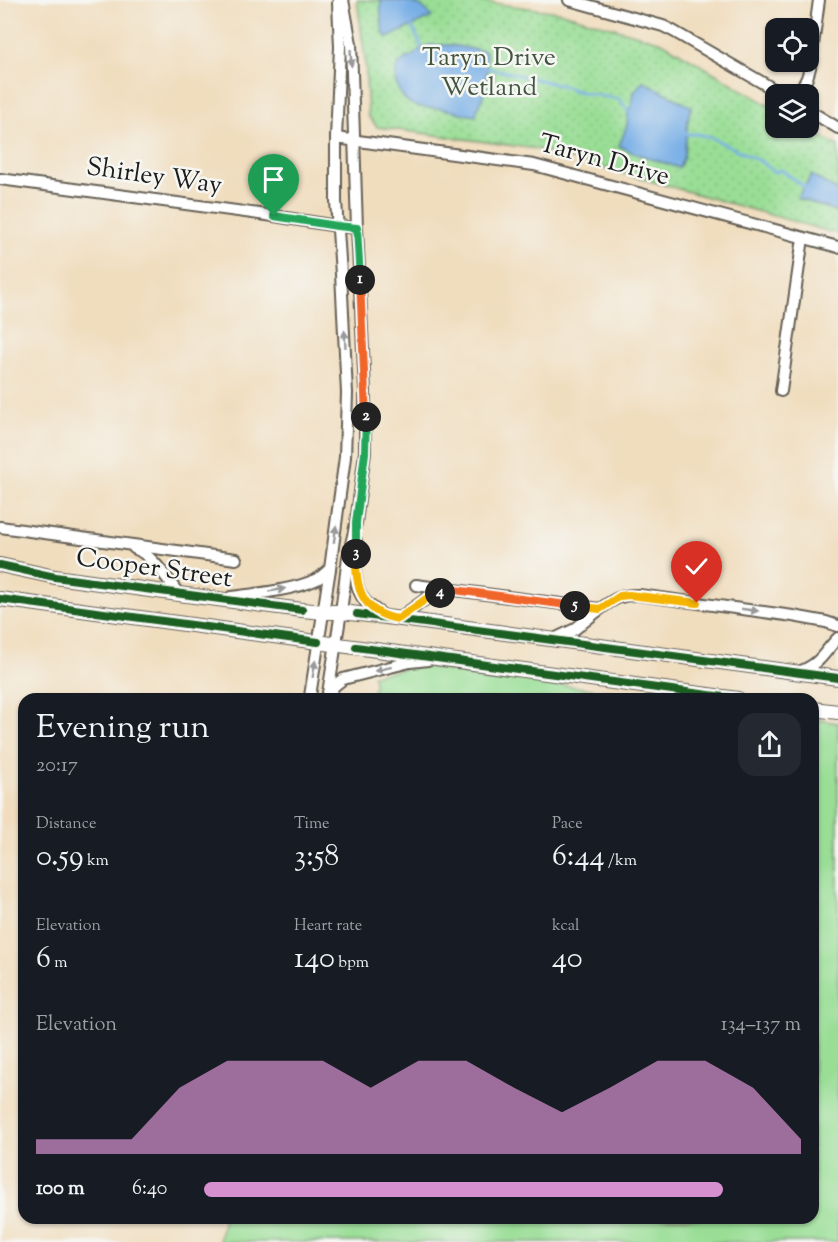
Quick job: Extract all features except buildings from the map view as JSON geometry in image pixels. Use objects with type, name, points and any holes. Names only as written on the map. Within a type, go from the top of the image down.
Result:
[{"type":"main road","name":"Cooper Street","points":[[0,565],[55,577],[178,594],[392,618],[838,678]]},
{"type":"main road","name":"Cooper Street","points":[[0,599],[693,693]]},
{"type":"main road","points":[[819,710],[838,712]]},
{"type":"street","points":[[310,693],[345,457],[347,393],[337,226],[336,138],[340,47],[338,0]]},
{"type":"street","points":[[328,693],[365,453],[365,391],[351,44],[343,0]]},
{"type":"street","points":[[569,0],[663,26],[765,84]]},
{"type":"street","points":[[804,84],[810,68],[819,0]]},
{"type":"street","points":[[819,117],[838,128]]},
{"type":"street","name":"Taryn Drive","points":[[336,138],[534,165],[838,247]]},
{"type":"street","name":"Shirley Way","points":[[0,179],[357,228]]},
{"type":"street","points":[[780,391],[804,238]]},
{"type":"street","points":[[347,393],[365,391]]},
{"type":"street","points":[[356,523],[355,571],[359,590],[364,600],[392,618],[447,589]]},
{"type":"street","name":"Cooper Street","points":[[0,527],[236,559]]},
{"type":"street","name":"Cooper Street","points":[[129,545],[150,559],[178,594]]},
{"type":"street","points":[[219,599],[309,583],[330,569]]},
{"type":"street","points":[[416,585],[600,609]]},
{"type":"street","points":[[551,640],[574,629],[620,596],[629,595],[793,616],[838,626]]},
{"type":"street","points":[[799,672],[820,660],[838,639]]},
{"type":"street","points":[[330,693],[334,686],[344,679],[410,662],[440,659]]},
{"type":"green space","name":"Taryn Drive Wetland","points":[[357,0],[468,0],[559,12],[662,42],[765,103],[765,138],[819,138],[819,135],[838,146],[838,234],[537,149],[377,127],[368,116],[365,58]]},
{"type":"green space","points":[[430,667],[620,693],[372,693],[373,675],[409,668]]},
{"type":"green space","points":[[819,720],[838,723],[838,1242],[219,1242],[223,1224],[819,1224]]},
{"type":"water","points":[[380,0],[416,4],[428,11],[432,17],[387,38],[382,30]]},
{"type":"water","points":[[432,45],[449,45],[486,51],[487,86],[475,116],[439,108],[414,106],[402,96],[396,80],[397,68],[400,63],[421,48]]},
{"type":"water","points":[[643,81],[692,107],[689,113],[684,156],[679,168],[619,146],[627,125],[634,92]]},
{"type":"water","points":[[811,175],[838,191],[838,212],[797,198]]},
{"type":"waterway","points":[[410,24],[423,50]]},
{"type":"waterway","points":[[485,68],[560,85],[580,92],[619,99],[630,113]]},
{"type":"waterway","points":[[685,134],[698,134],[712,138],[760,161],[774,172],[781,170],[806,188]]},
{"type":"cycle path","points":[[0,565],[55,577],[302,610]]},
{"type":"cycle path","points":[[0,599],[318,642]]},
{"type":"cycle path","points":[[357,614],[838,678]]},
{"type":"cycle path","points":[[356,647],[694,693]]},
{"type":"route","points":[[274,216],[357,228],[366,414],[365,453],[356,523],[355,571],[359,590],[369,605],[386,617],[398,619],[426,599],[447,589],[600,609],[620,596],[629,595],[697,603]]}]
